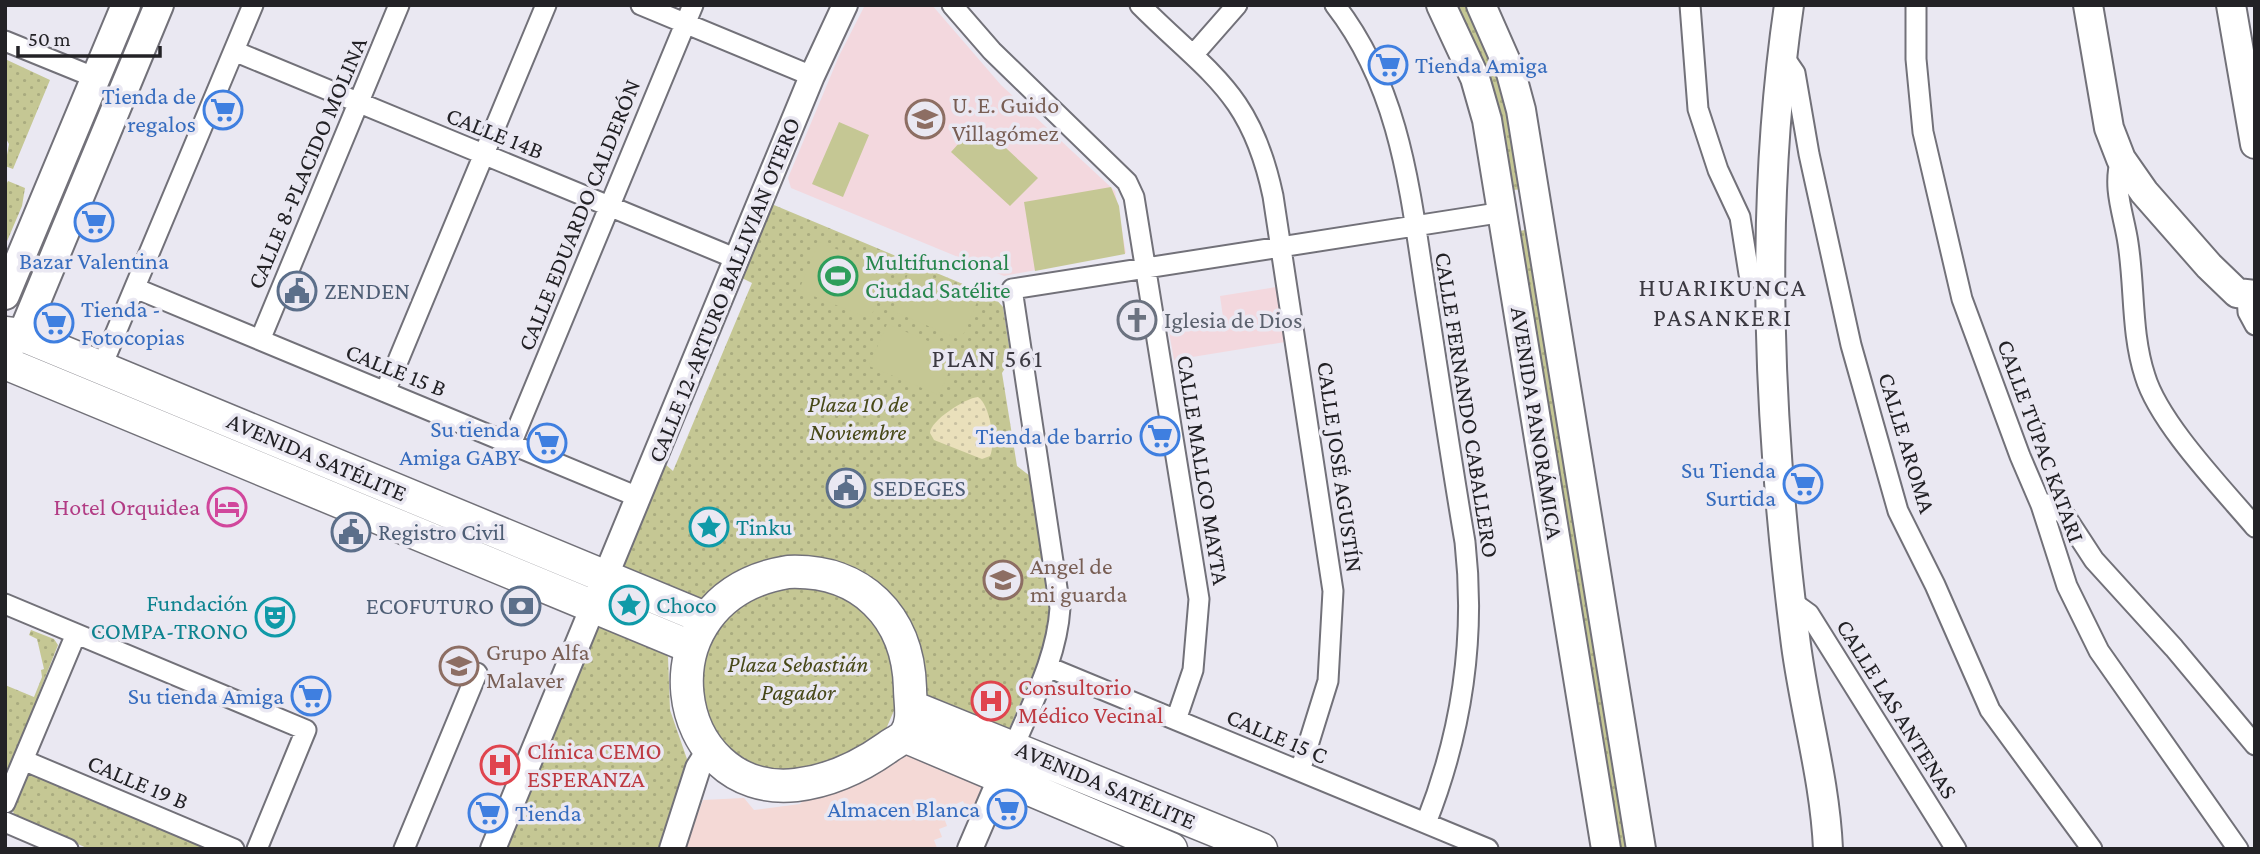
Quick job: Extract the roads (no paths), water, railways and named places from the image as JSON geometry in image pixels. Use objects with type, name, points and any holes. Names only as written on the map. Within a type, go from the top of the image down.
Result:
[{"type":"main road","points":[[5,295],[126,5]]},
{"type":"main road","points":[[11,339],[125,89],[159,5]]},
{"type":"main road","name":"AVENIDA PANORÁMICA","points":[[1441,5],[1475,78],[1487,120],[1606,849]]},
{"type":"main road","name":"AVENIDA PANORÁMICA","points":[[1481,5],[1511,73],[1521,110],[1641,849]]},
{"type":"main road","points":[[1789,5],[1771,177],[1769,284],[1781,498],[1791,601],[1796,647],[1826,811],[1828,849]]},
{"type":"main road","points":[[2088,5],[2109,128],[2120,159],[2144,192],[2208,267],[2231,288],[2251,295]]},
{"type":"main road","points":[[2231,5],[2254,137]]},
{"type":"main road","points":[[96,78],[125,89]]},
{"type":"main road","points":[[1504,212],[1537,206]]},
{"type":"main road","name":"AVENIDA SATÉLITE","points":[[11,339],[101,368],[705,618]]},
{"type":"main road","name":"AVENIDA SATÉLITE","points":[[5,363],[691,647]]},
{"type":"main road","points":[[89,398],[101,368]]},
{"type":"main road","points":[[341,502],[354,472]]},
{"type":"main road","points":[[804,571],[835,576],[863,591],[895,627],[908,658],[908,722],[852,770],[795,786],[751,781],[729,767],[710,749],[694,721],[687,697],[686,673],[691,647],[705,618],[741,588],[773,575],[804,571]]},
{"type":"main road","name":"AVENIDA SATÉLITE","points":[[908,722],[1014,746],[1261,849]]},
{"type":"main road","name":"AVENIDA SATÉLITE","points":[[908,722],[1000,778],[1171,849]]},
{"type":"street","points":[[101,368],[253,5]]},
{"type":"street","name":"CALLE 8-PLACIDO MOLINA","points":[[260,340],[399,5]]},
{"type":"street","points":[[386,392],[546,5]]},
{"type":"street","points":[[641,5],[689,14],[812,76]]},
{"type":"street","name":"CALLE 12-ARTURO BALLIVIAN OTERO","points":[[593,608],[812,76],[845,5]]},
{"type":"street","name":"CALLE MALLCO MAYTA","points":[[952,5],[992,51],[1127,182],[1134,197],[1199,599],[1193,670],[1175,720]]},
{"type":"street","name":"CALLE JOSÉ AGUSTÍN","points":[[1140,5],[1222,82],[1256,133],[1271,183],[1323,509],[1334,597],[1328,681],[1300,771]]},
{"type":"street","points":[[1194,54],[1237,5]]},
{"type":"street","name":"CALLE FERNANDO CABALLERO","points":[[1335,5],[1353,29],[1374,66],[1390,104],[1407,171],[1465,542],[1470,598],[1469,637],[1460,713],[1442,782],[1426,823]]},
{"type":"street","points":[[1690,5],[1698,109],[1718,170],[1740,217],[1749,274],[1769,284]]},
{"type":"street","name":"CALLE TÚPAC KATARI","points":[[1916,5],[1916,59],[1923,132],[1962,299],[2041,505],[2067,586],[2099,651],[2238,849]]},
{"type":"street","name":"CALLE EDUARDO CALDERÓN","points":[[511,444],[689,14]]},
{"type":"street","points":[[5,41],[96,78]]},
{"type":"street","name":"CALLE 14B","points":[[234,51],[737,259]]},
{"type":"street","name":"CALLE AROMA","points":[[1782,54],[1796,73],[1809,154],[1845,320],[1898,511],[1935,585],[1990,710],[2092,849]]},
{"type":"street","points":[[2120,159],[2116,174],[2118,192],[2128,245],[2132,312],[2145,379],[2163,413],[2255,527]]},
{"type":"street","points":[[970,849],[1048,667],[1059,631],[1060,595],[1012,289],[1504,212]]},
{"type":"street","name":"CALLE 15 B","points":[[135,288],[638,497]]},
{"type":"street","points":[[2251,295],[2248,312],[2255,326]]},
{"type":"street","points":[[2041,505],[2048,505],[2064,514],[2094,560],[2174,648],[2255,745]]},
{"type":"street","name":"CALLE LAS ANTENAS","points":[[1791,601],[1809,614],[1956,849]]},
{"type":"street","points":[[5,604],[306,730],[257,849]]},
{"type":"street","points":[[493,849],[593,608]]},
{"type":"street","points":[[5,803],[76,634]]},
{"type":"street","name":"CALLE 15 C","points":[[1048,667],[1488,849]]},
{"type":"street","points":[[404,849],[477,673]]},
{"type":"street","points":[[672,849],[698,768],[710,749]]},
{"type":"street","name":"CALLE 19 B","points":[[23,760],[234,849]]},
{"type":"street","points":[[5,822],[68,849]]},
{"type":"place","name":"Tienda Amiga","points":[[1388,65]]},
{"type":"place","name":"Tienda de regalos","points":[[223,110]]},
{"type":"place","name":"U. E. Guido Villagómez","points":[[925,119]]},
{"type":"place","name":"Bazar Valentina","points":[[94,222]]},
{"type":"place","name":"Multifuncional Ciudad Satélite","points":[[838,276]]},
{"type":"place","name":"ZENDEN","points":[[297,291]]},
{"type":"place","name":"Iglesia de Dios","points":[[1137,320]]},
{"type":"place","name":"Tienda - Fotocopias","points":[[54,323]]},
{"type":"place","name":"Tienda de barrio","points":[[1160,436]]},
{"type":"place","name":"Su tienda Amiga GABY","points":[[547,443]]},
{"type":"place","name":"Su Tienda Surtida","points":[[1803,484]]},
{"type":"place","name":"SEDEGES","points":[[846,488]]},
{"type":"place","name":"Hotel Orquidea","points":[[227,507]]},
{"type":"place","name":"Tinku","points":[[709,527]]},
{"type":"place","name":"Registro Civil","points":[[351,532]]},
{"type":"place","name":"Angel de mi guarda","points":[[1003,580]]},
{"type":"place","name":"Choco","points":[[629,605]]},
{"type":"place","name":"ECOFUTURO","points":[[521,606]]},
{"type":"place","name":"Fundación COMPA-TRONO","points":[[275,617]]},
{"type":"place","name":"Grupo Alfa Malaver","points":[[459,666]]},
{"type":"place","name":"Su tienda Amiga","points":[[311,696]]},
{"type":"place","name":"Consultorio Médico Vecinal","points":[[991,701]]},
{"type":"place","name":"Clínica CEMO ESPERANZA","points":[[500,765]]},
{"type":"place","name":"Almacen Blanca","points":[[1007,809]]},
{"type":"place","name":"Tienda","points":[[488,813]]},
{"type":"district","name":"HUARIKUNCA PASANKERI","points":[[1723,302]]},
{"type":"district","name":"PLAN 561","points":[[988,358]]},
{"type":"park label","name":"Plaza 10 de Noviembre","points":[[858,418]]},
{"type":"park label","name":"Plaza Sebastián Pagador","points":[[798,678]]}]
